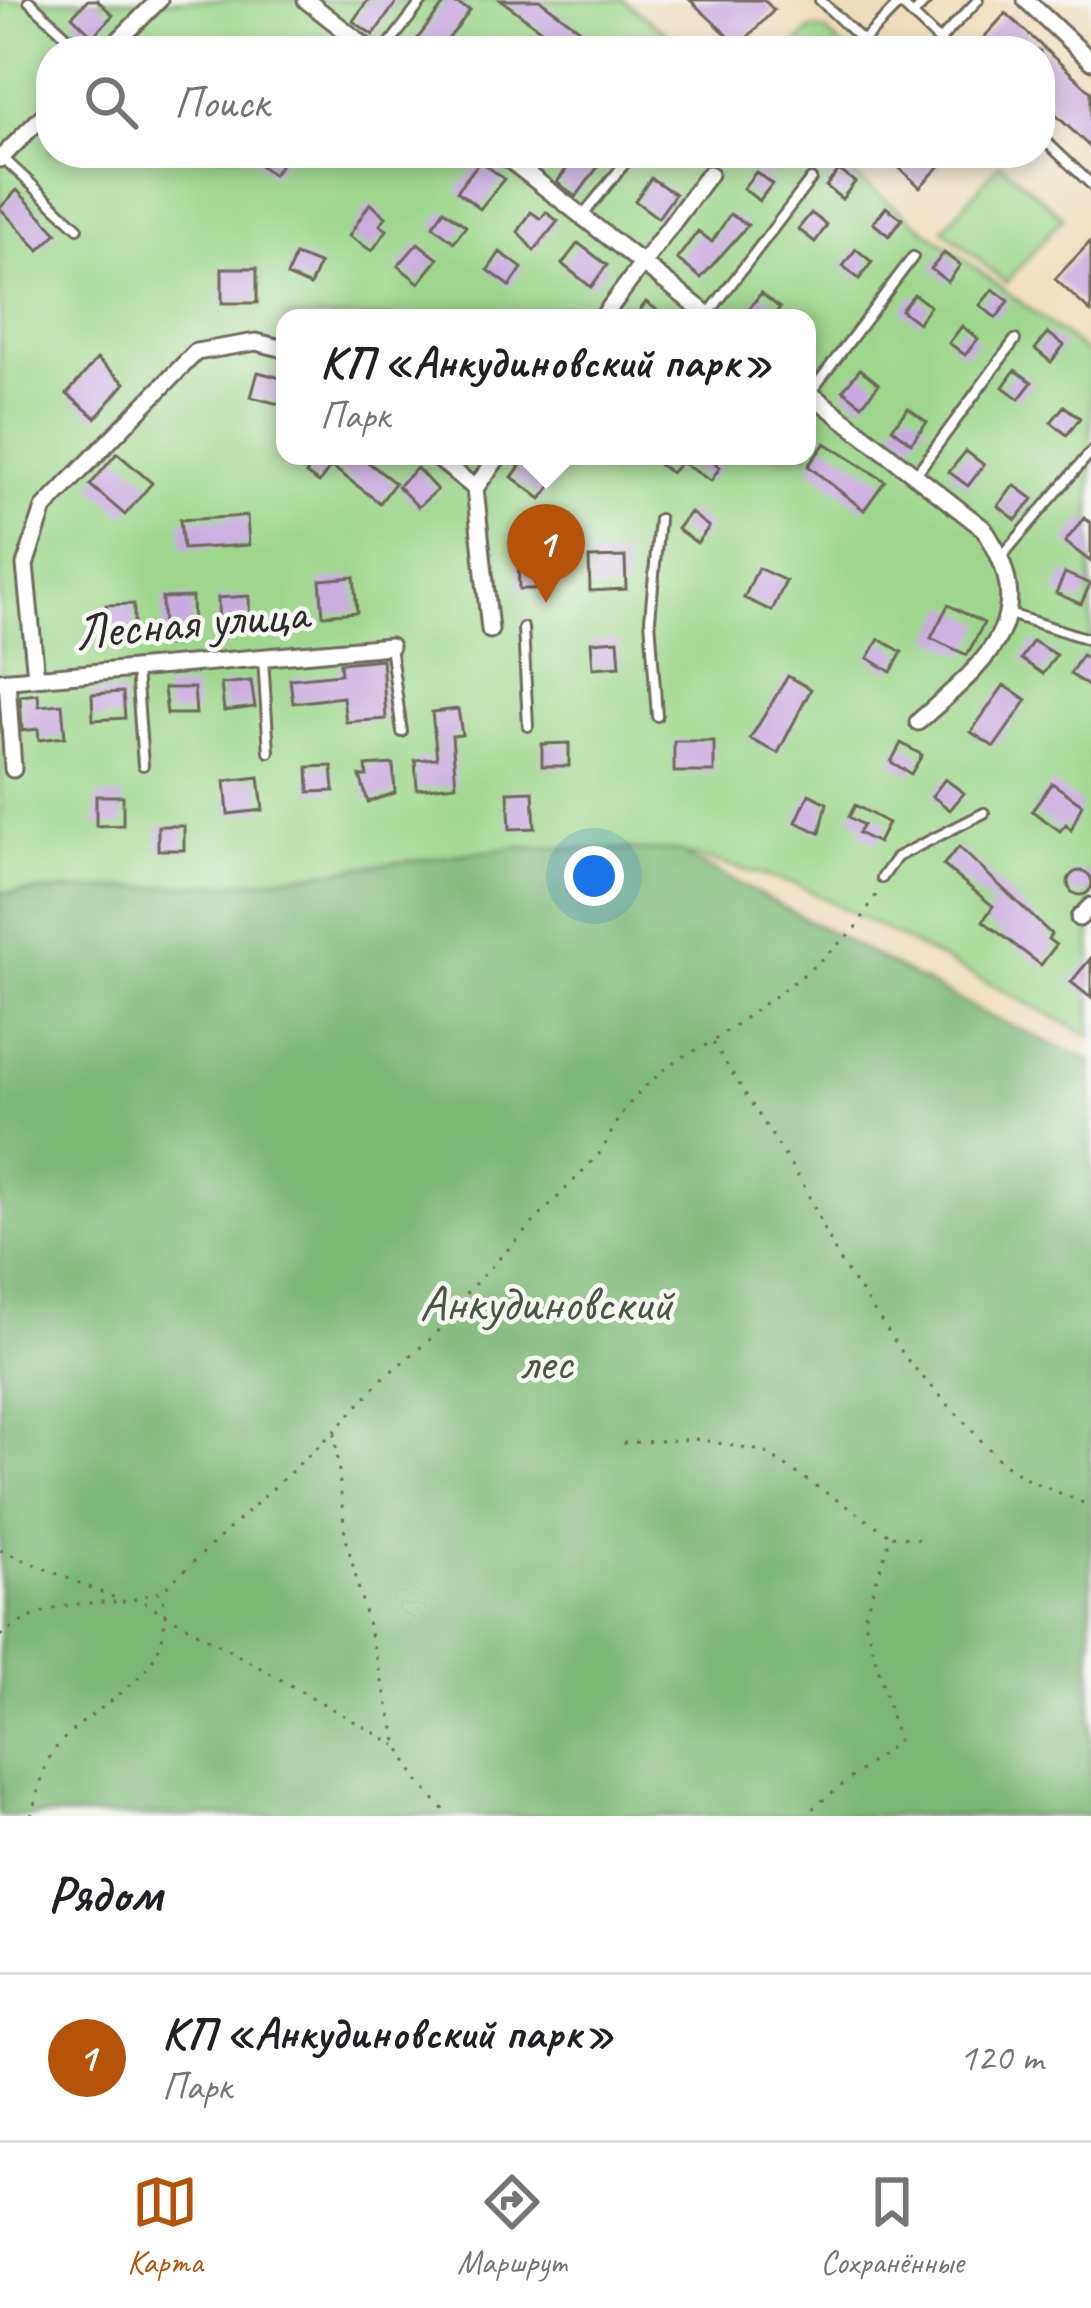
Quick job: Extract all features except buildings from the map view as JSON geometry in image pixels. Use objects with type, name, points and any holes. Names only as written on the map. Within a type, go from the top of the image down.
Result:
[{"type":"street","points":[[123,36],[159,0]]},
{"type":"street","points":[[306,0],[352,36]]},
{"type":"street","points":[[1026,0],[1091,61]]},
{"type":"street","points":[[1,157],[36,123]]},
{"type":"street","points":[[520,168],[701,309]]},
{"type":"street","points":[[609,309],[709,174]]},
{"type":"street","points":[[36,677],[26,565],[44,508],[196,352],[256,342],[276,348]]},
{"type":"street","points":[[816,398],[984,529],[1002,556],[1009,614],[988,659],[917,722]]},
{"type":"street","points":[[446,465],[475,488]]},
{"type":"street","points":[[490,630],[475,488],[493,465]]},
{"type":"street","name":"Лесная улица","points":[[3,681],[390,646]]},
{"type":"street","points":[[3,681],[13,769]]},
{"type":"lane","points":[[395,36],[423,0]]},
{"type":"lane","points":[[820,0],[858,36]]},
{"type":"lane","points":[[913,15],[927,0]]},
{"type":"lane","points":[[944,36],[978,0]]},
{"type":"lane","points":[[28,1],[66,36]]},
{"type":"lane","points":[[868,36],[901,2],[934,36]]},
{"type":"lane","points":[[1055,150],[1091,184]]},
{"type":"lane","points":[[1,157],[78,228]]},
{"type":"lane","points":[[582,217],[621,168]]},
{"type":"lane","points":[[715,309],[811,179]]},
{"type":"lane","points":[[816,382],[913,257]]},
{"type":"lane","points":[[916,476],[1016,340]]},
{"type":"lane","points":[[1002,556],[1091,452]]},
{"type":"lane","points":[[657,716],[650,619],[659,519]]},
{"type":"lane","points":[[1009,614],[1091,640]]},
{"type":"lane","points":[[523,628],[528,726]]},
{"type":"lane","points":[[390,646],[403,732]]},
{"type":"lane","points":[[262,657],[269,752]]},
{"type":"lane","points":[[136,668],[143,766]]},
{"type":"lane","points":[[882,878],[897,857],[984,813]]},
{"type":"path","points":[[0,1636],[30,1616],[78,1600],[125,1602],[162,1591],[335,1431],[383,1378],[433,1337],[468,1291],[602,1151],[620,1115],[641,1090],[676,1060],[712,1042],[856,928],[872,908],[882,878]]},
{"type":"path","points":[[712,1042],[804,1186],[838,1260],[909,1362],[1000,1461],[1028,1480],[1091,1506]]},
{"type":"path","points":[[335,1431],[345,1534],[398,1745],[417,1780],[450,1816]]},
{"type":"path","points":[[623,1443],[694,1439],[763,1451],[891,1536],[922,1540]]},
{"type":"path","points":[[803,1816],[898,1741],[864,1617],[891,1536]]},
{"type":"path","points":[[0,1550],[125,1602]]},
{"type":"path","points":[[31,1816],[51,1754],[137,1683],[166,1612],[162,1591]]},
{"type":"path","points":[[141,1600],[398,1745]]},
{"type":"green space","points":[[0,0],[623,0],[670,36],[36,36],[36,168],[844,168],[1091,356],[1091,1036],[798,885],[677,851],[0,910]]},
{"type":"green space","points":[[811,29],[830,36],[804,36]]},
{"type":"green space","points":[[996,168],[1006,168],[1063,217],[1006,283],[943,229]]},
{"type":"green space","name":"Анкудиновский лес","points":[[519,847],[677,851],[987,1015],[1091,1061],[1091,1816],[0,1816],[0,893],[231,884]]},
{"type":"place","name":"КП «Анкудиновский парк»","points":[[546,603]]}]
